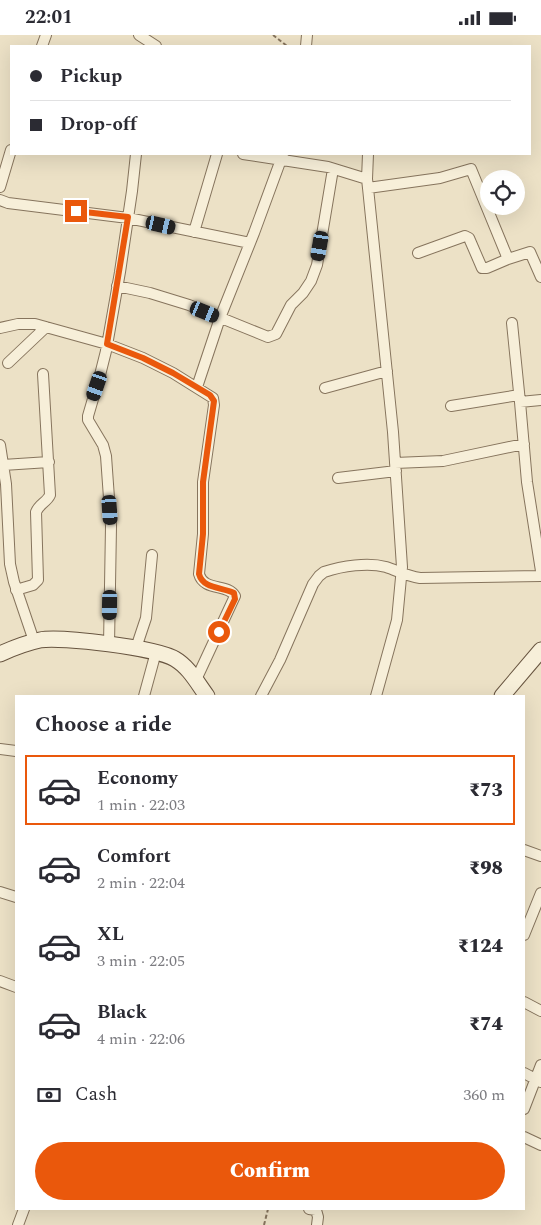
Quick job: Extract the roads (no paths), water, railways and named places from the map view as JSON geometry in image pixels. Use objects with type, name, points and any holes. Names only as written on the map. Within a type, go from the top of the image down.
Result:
[{"type":"street","points":[[139,35],[154,45]]},
{"type":"street","points":[[0,187],[10,153]]},
{"type":"street","points":[[108,645],[111,526],[106,456],[88,420],[88,416],[107,344],[128,217],[136,155]]},
{"type":"street","points":[[194,232],[217,155]]},
{"type":"street","points":[[256,155],[282,157],[333,169],[368,183],[440,178],[471,169],[508,259]]},
{"type":"street","points":[[368,155],[368,183],[387,371],[402,574],[397,620],[376,695]]},
{"type":"street","points":[[197,387],[220,318],[282,157]]},
{"type":"street","points":[[117,286],[170,299],[268,337],[276,334],[291,305],[303,293],[311,281],[317,265],[333,169]]},
{"type":"street","points":[[0,200],[8,203],[128,217],[250,243]]},
{"type":"street","points":[[418,253],[465,236],[468,238],[482,268],[487,268],[530,252],[541,277]]},
{"type":"street","points":[[0,328],[27,323],[107,344],[173,373],[213,398],[214,405],[203,482],[203,534],[199,574],[200,579],[205,584],[232,592],[235,596],[196,682]]},
{"type":"street","points":[[512,323],[527,483],[541,571]]},
{"type":"street","points":[[8,363],[46,327]]},
{"type":"street","points":[[325,389],[387,371]]},
{"type":"street","points":[[16,590],[33,585],[38,580],[36,511],[50,495],[43,374]]},
{"type":"street","points":[[451,406],[520,399],[541,400]]},
{"type":"street","points":[[338,478],[395,467],[443,461],[524,444]]},
{"type":"street","points":[[0,445],[3,465],[4,527],[10,564],[16,590],[34,641]]},
{"type":"street","points":[[3,465],[49,462]]},
{"type":"street","points":[[136,649],[146,619],[152,555]]},
{"type":"street","points":[[262,695],[280,659],[313,584],[319,576],[330,571],[369,565],[386,567],[402,574],[420,578],[541,576]]},
{"type":"street","points":[[0,654],[41,639],[62,639],[156,652],[176,659],[206,695]]},
{"type":"street","points":[[503,695],[541,649]]},
{"type":"street","points":[[144,695],[156,652]]},
{"type":"street","points":[[0,749],[15,751]]},
{"type":"street","points":[[525,849],[541,855]]},
{"type":"street","points":[[0,892],[15,897]]},
{"type":"street","points":[[525,933],[541,893]]},
{"type":"street","points":[[0,981],[15,987]]},
{"type":"street","points":[[525,1003],[541,1011]]},
{"type":"street","points":[[525,1107],[538,1081],[541,1065]]},
{"type":"street","points":[[525,1074],[538,1081]]},
{"type":"street","points":[[525,1137],[541,1145]]},
{"type":"street","points":[[18,1225],[24,1210]]},
{"type":"street","points":[[316,1210],[318,1213],[317,1225]]}]
